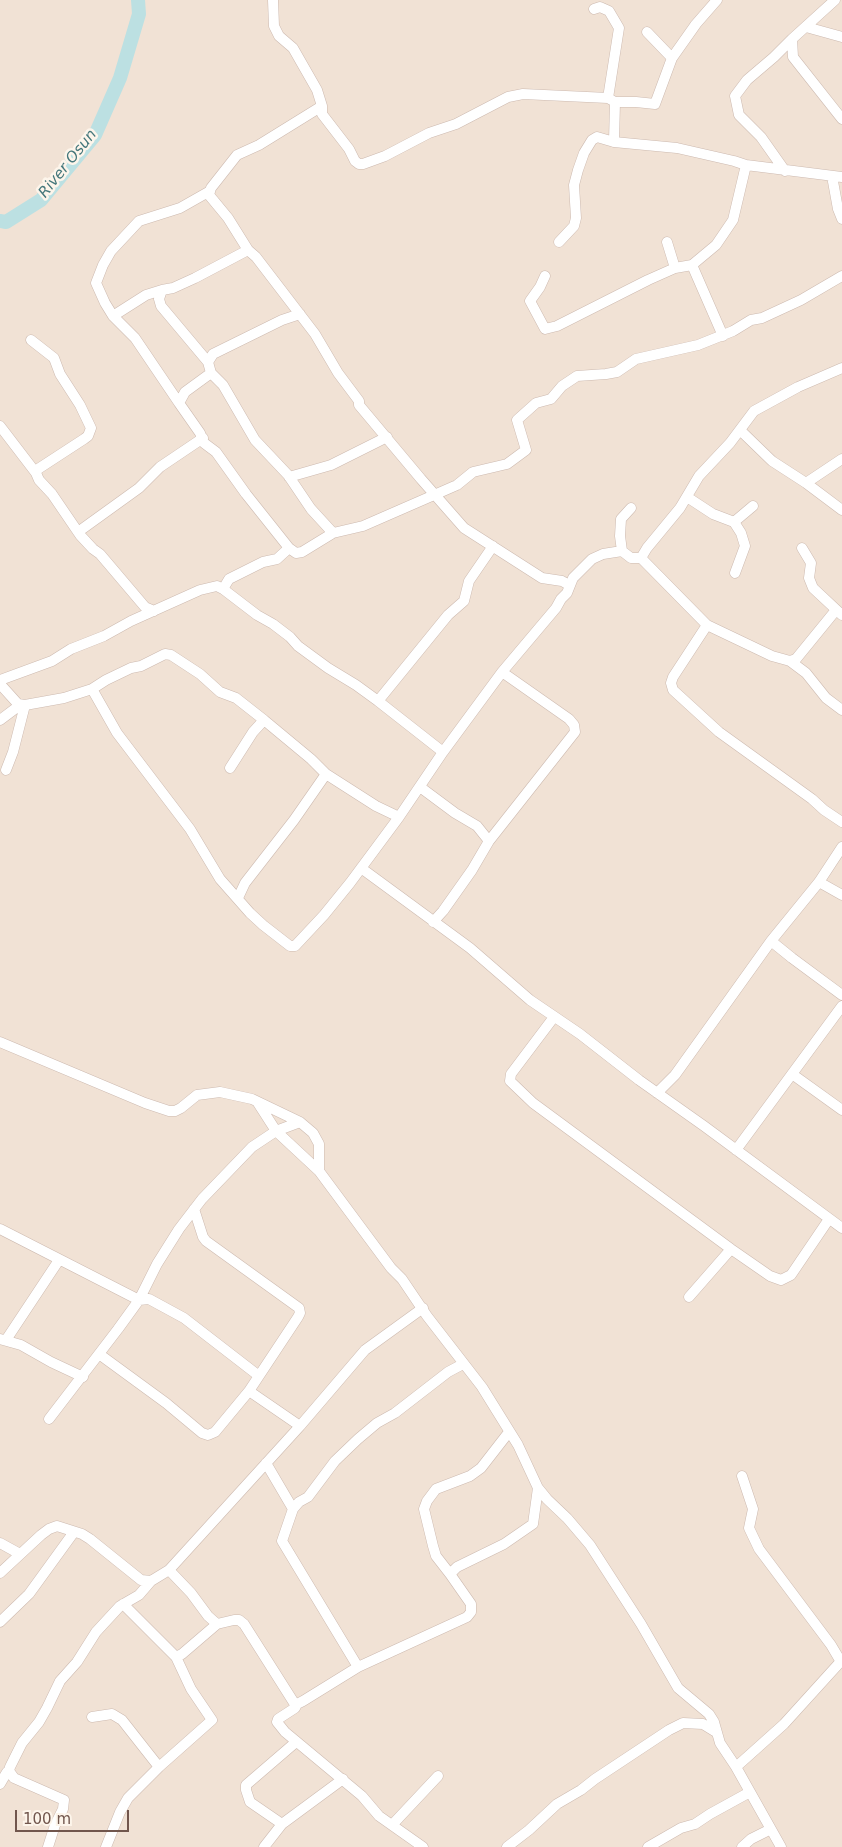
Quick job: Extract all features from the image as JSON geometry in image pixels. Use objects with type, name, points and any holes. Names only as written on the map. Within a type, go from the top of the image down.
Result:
[{"type":"street","points":[[273,0],[274,26],[279,36],[293,48],[300,59],[317,90],[322,106],[322,114],[349,149],[355,161],[363,164],[385,156],[429,133],[456,124],[508,97],[523,94],[655,104],[672,58],[696,24],[717,0]]},
{"type":"street","points":[[785,171],[760,137],[739,115],[735,96],[747,80],[835,0]]},
{"type":"street","points":[[594,9],[600,7],[609,12],[619,28],[612,100],[614,142]]},
{"type":"street","points":[[806,27],[842,37]]},
{"type":"street","points":[[647,32],[672,58]]},
{"type":"street","points":[[792,39],[794,57],[842,118]]},
{"type":"street","points":[[322,106],[259,145],[237,154],[210,188],[209,195],[232,224],[248,250],[256,257],[315,334],[338,373],[359,401],[359,405],[464,528],[542,578],[562,581],[569,585]]},
{"type":"street","points":[[559,242],[574,226],[576,218],[574,185],[584,153],[592,140],[597,137],[614,142],[677,148],[734,161],[746,166],[837,177],[838,209],[842,219]]},
{"type":"street","points":[[545,276],[530,301],[545,329],[557,326],[675,268],[692,264],[716,245],[734,220],[746,166]]},
{"type":"street","points":[[210,192],[180,208],[139,221],[111,250],[96,283],[113,316],[135,338],[180,403],[203,438],[204,443],[216,452],[246,494],[289,548],[296,553],[302,552],[333,533],[364,526],[456,485],[473,472],[507,464],[526,450],[517,420],[536,403],[551,399],[562,386],[577,376],[617,372],[636,359],[698,345],[723,336],[752,320],[762,318],[802,300],[842,276]]},
{"type":"street","points":[[667,242],[675,268]]},
{"type":"street","points":[[113,316],[146,295],[173,288],[248,250]]},
{"type":"street","points":[[692,264],[723,336]]},
{"type":"street","points":[[162,290],[159,299],[161,306],[208,362],[211,373],[223,385],[255,440],[289,477],[311,509],[333,533]]},
{"type":"street","points":[[208,362],[213,354],[282,320],[300,314]]},
{"type":"street","points":[[31,340],[54,358],[60,374],[80,405],[91,428],[88,436],[72,448],[42,465],[36,473]]},
{"type":"street","points":[[641,558],[680,508],[699,476],[758,408],[798,386],[842,368]]},
{"type":"street","points":[[180,403],[185,392],[211,373]]},
{"type":"street","points":[[0,426],[92,549],[100,554],[145,607],[154,611]]},
{"type":"street","points":[[740,430],[772,461],[842,510]]},
{"type":"street","points":[[289,477],[331,465],[387,437]]},
{"type":"street","points":[[78,532],[139,488],[160,467],[203,438]]},
{"type":"street","points":[[806,483],[842,459]]},
{"type":"street","points":[[687,497],[713,514],[734,522],[741,533],[745,546],[735,574]]},
{"type":"street","points":[[734,522],[753,506]]},
{"type":"street","points":[[631,508],[621,519],[620,536],[622,551],[630,558],[641,558],[707,624],[772,656],[790,661],[806,673],[826,698],[842,710]]},
{"type":"street","points":[[378,701],[448,614],[464,601],[469,581],[493,546]]},
{"type":"street","points":[[223,589],[229,579],[263,562],[277,559],[289,548]]},
{"type":"street","points":[[790,661],[796,660],[839,612],[813,588],[809,578],[811,563],[802,548]]},
{"type":"street","points":[[92,689],[107,718],[190,829],[220,879],[250,913],[273,934],[290,946],[294,946],[336,900],[361,868],[502,672],[567,593],[573,578],[592,559],[603,554],[622,551]]},
{"type":"street","points":[[0,680],[52,661],[71,649],[96,640],[154,611],[200,590],[216,586],[290,636],[298,646],[328,668],[356,684],[443,752]]},
{"type":"street","points":[[707,624],[673,677],[671,683],[673,690],[719,732],[842,822]]},
{"type":"street","points":[[0,720],[22,705],[64,698],[92,689],[131,668],[141,666],[165,654],[171,655],[200,674],[220,692],[236,698],[311,759],[326,774],[376,806],[399,817]]},
{"type":"street","points":[[433,922],[466,878],[489,841],[570,740],[575,729],[573,722],[502,672]]},
{"type":"street","points":[[0,684],[22,705]]},
{"type":"street","points":[[6,770],[13,752],[22,705]]},
{"type":"street","points":[[230,768],[253,732],[264,720]]},
{"type":"street","points":[[238,898],[245,883],[294,820],[326,774]]},
{"type":"street","points":[[420,788],[425,789],[455,813],[477,826],[489,841]]},
{"type":"street","points":[[657,1093],[676,1075],[771,941],[819,882],[842,847]]},
{"type":"street","points":[[361,868],[490,964],[524,995],[842,1228]]},
{"type":"street","points":[[819,882],[842,894]]},
{"type":"street","points":[[771,941],[842,995]]},
{"type":"street","points":[[736,1150],[842,1006]]},
{"type":"street","points":[[554,1017],[511,1074],[510,1081],[533,1103],[731,1249],[770,1276],[782,1280],[791,1274],[829,1219]]},
{"type":"street","points":[[0,1042],[145,1103],[169,1111],[181,1108],[197,1095],[209,1093],[220,1092],[242,1096],[258,1102],[300,1122],[313,1133],[319,1144],[319,1171]]},
{"type":"street","points":[[792,1074],[842,1110]]},
{"type":"street","points":[[258,1102],[276,1131],[319,1171],[482,1387],[530,1469],[538,1488],[590,1545],[641,1624],[678,1688],[706,1709],[714,1722],[720,1743],[736,1767],[781,1847]]},
{"type":"street","points":[[49,1419],[83,1377],[139,1300],[157,1264],[179,1229],[194,1210],[252,1147],[276,1131],[300,1122]]},
{"type":"street","points":[[99,1354],[202,1433],[208,1435],[215,1432],[250,1390],[298,1317],[300,1313],[299,1308],[206,1241],[194,1210]]},
{"type":"street","points":[[0,1229],[139,1300],[149,1299],[184,1318],[259,1376]]},
{"type":"street","points":[[690,1297],[731,1249]]},
{"type":"street","points":[[59,1260],[3,1340],[28,1349],[83,1377]]},
{"type":"street","points":[[0,1784],[6,1772],[9,1772],[16,1751],[43,1715],[60,1681],[77,1662],[96,1632],[123,1604],[169,1570],[300,1426],[365,1350],[423,1308]]},
{"type":"street","points":[[358,1667],[282,1541],[293,1509],[299,1502],[308,1497],[335,1461],[358,1439],[448,1372],[463,1364]]},
{"type":"street","points":[[250,1390],[300,1426]]},
{"type":"street","points":[[423,1847],[379,1816],[362,1796],[296,1742],[277,1722],[278,1719],[295,1708],[296,1704],[358,1667],[467,1617],[471,1612],[471,1604],[436,1556],[424,1509],[427,1501],[436,1489],[470,1476],[481,1468],[509,1432]]},
{"type":"street","points":[[266,1463],[293,1509]]},
{"type":"street","points":[[736,1767],[784,1724],[841,1661],[759,1549],[749,1528],[753,1509],[742,1476]]},
{"type":"street","points":[[450,1574],[457,1567],[504,1544],[532,1524],[538,1488]]},
{"type":"street","points":[[0,1573],[49,1529],[58,1526],[90,1539],[141,1580],[152,1581]]},
{"type":"street","points":[[0,1622],[29,1594],[74,1532]]},
{"type":"street","points":[[0,1543],[20,1554]]},
{"type":"street","points":[[169,1570],[217,1624]]},
{"type":"street","points":[[106,1847],[120,1812],[128,1798],[159,1767],[212,1720],[191,1689],[176,1657],[123,1604]]},
{"type":"street","points":[[176,1657],[217,1624],[239,1620],[244,1624],[296,1706]]},
{"type":"street","points":[[92,1717],[112,1714],[122,1720],[159,1767]]},
{"type":"street","points":[[507,1847],[557,1804],[582,1790],[595,1779],[669,1730],[683,1723],[703,1724],[716,1732]]},
{"type":"street","points":[[282,1824],[250,1802],[246,1785],[296,1742]]},
{"type":"street","points":[[6,1772],[24,1784],[64,1800],[63,1809],[54,1825],[48,1847]]},
{"type":"street","points":[[392,1825],[438,1776]]},
{"type":"street","points":[[264,1847],[282,1824],[343,1780]]},
{"type":"street","points":[[648,1847],[681,1828],[695,1824],[750,1792]]},
{"type":"street","points":[[742,1847],[751,1839],[771,1829]]},
{"type":"shaded area","points":[[0,0],[842,0],[842,1847],[0,1847]]},
{"type":"waterway","name":"River Osun","points":[[0,221],[6,222],[41,200],[95,135],[120,78],[139,14],[138,0]]}]
